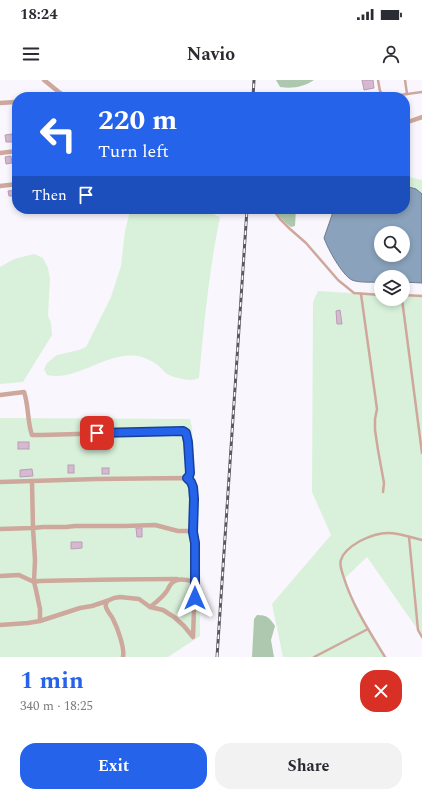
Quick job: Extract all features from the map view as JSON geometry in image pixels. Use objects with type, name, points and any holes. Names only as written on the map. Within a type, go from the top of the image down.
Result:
[{"type":"street","points":[[44,80],[59,92]]},
{"type":"street","points":[[0,103],[12,102]]},
{"type":"street","points":[[410,122],[422,118]]},
{"type":"street","points":[[0,153],[12,152]]},
{"type":"street","points":[[0,186],[12,185]]},
{"type":"street","points":[[0,395],[24,392],[27,401],[32,435],[183,431],[186,433],[188,442],[190,473],[187,478]]},
{"type":"street","points":[[0,482],[187,478],[191,482],[194,493],[193,532],[195,543],[193,637],[184,626],[163,610],[150,607],[139,599],[120,597],[28,623],[0,625]]},
{"type":"street","points":[[32,482],[32,528],[35,560],[34,582],[40,609],[40,620]]},
{"type":"street","points":[[0,529],[155,525],[178,531],[193,532]]},
{"type":"street","points":[[0,576],[19,574],[34,582],[123,579],[178,580],[195,582]]},
{"type":"street","points":[[150,607],[166,593],[172,583],[178,580]]},
{"type":"street","points":[[107,601],[106,608],[117,629],[123,647],[123,657]]},
{"type":"lane","points":[[378,80],[381,92]]},
{"type":"lane","points":[[405,80],[407,92]]},
{"type":"lane","points":[[410,94],[422,92]]},
{"type":"lane","points":[[276,214],[290,229],[306,243],[338,280],[354,294],[374,294]]},
{"type":"lane","points":[[361,294],[377,409],[375,430],[384,483],[383,492]]},
{"type":"lane","points":[[410,296],[422,296]]},
{"type":"lane","points":[[403,306],[422,453]]},
{"type":"lane","points":[[385,657],[349,593],[341,569],[341,561],[349,549],[376,534],[384,532],[394,533],[422,540]]},
{"type":"lane","points":[[409,537],[418,630],[422,637]]},
{"type":"lane","points":[[314,657],[368,629]]},
{"type":"green space","points":[[276,80],[314,80],[302,86],[289,88],[280,87]]},
{"type":"green space","points":[[410,177],[422,180],[422,194],[416,189],[410,187]]},
{"type":"green space","points":[[129,214],[213,214],[220,217],[210,277],[199,378],[190,380],[173,377],[153,362],[138,356],[114,358],[69,374],[58,376],[47,375],[44,369],[47,363],[57,355],[86,347],[111,297],[121,266],[125,231]]},
{"type":"green space","points":[[278,214],[296,214],[295,226],[291,227]]},
{"type":"green space","points":[[34,254],[43,258],[48,268],[50,279],[48,316],[51,323],[52,335],[23,382],[0,384],[0,267],[14,259]]},
{"type":"green space","points":[[318,291],[374,295],[374,306],[410,306],[410,295],[422,296],[422,637],[367,557],[344,579],[349,593],[385,657],[283,657],[272,604],[331,535],[312,492],[313,302]]},
{"type":"green space","points":[[0,418],[190,419],[192,427],[199,553],[200,636],[168,657],[0,657]]},
{"type":"green space","points":[[257,615],[268,618],[275,626],[271,640],[274,657],[252,657],[254,619]]},
{"type":"water","points":[[410,187],[416,189],[422,194],[422,283],[410,282],[410,270],[374,270],[374,282],[352,280],[344,273],[324,238],[332,214],[410,214]]},
{"type":"building","points":[[362,80],[373,80],[374,88],[364,90]]},
{"type":"building","points":[[12,134],[12,142],[6,142],[5,135]]},
{"type":"building","points":[[11,156],[12,163],[6,164],[5,157]]},
{"type":"building","points":[[8,191],[12,191],[12,196],[9,196]]},
{"type":"building","points":[[340,310],[342,324],[337,324],[336,311]]},
{"type":"building","points":[[18,442],[29,442],[29,449],[18,449]]},
{"type":"building","points":[[68,465],[74,465],[74,473],[68,473]]},
{"type":"building","points":[[102,468],[109,468],[109,474],[102,474]]},
{"type":"building","points":[[32,469],[33,476],[20,477],[20,470]]},
{"type":"building","points":[[136,528],[142,528],[142,537],[137,537]]},
{"type":"building","points":[[71,542],[82,542],[82,548],[71,549]]},
{"type":"railway","points":[[253,92],[254,80]]},
{"type":"railway","points":[[217,657],[247,214]]},
{"type":"route","points":[[97,433],[183,431],[186,433],[190,473],[187,478],[193,487],[194,499],[193,532],[195,543],[195,598]]}]
